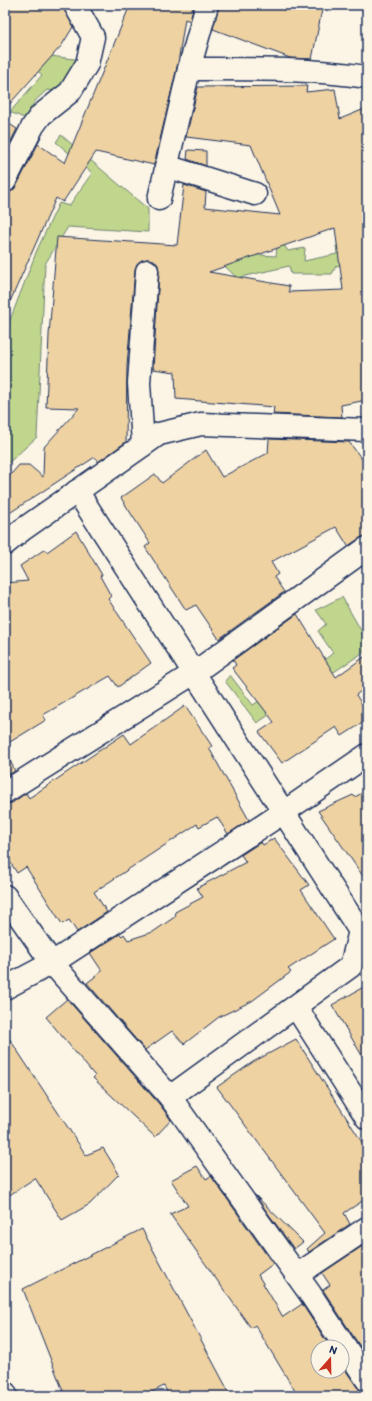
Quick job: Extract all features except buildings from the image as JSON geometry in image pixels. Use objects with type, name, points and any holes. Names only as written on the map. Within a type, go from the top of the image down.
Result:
[{"type":"street","points":[[5,181],[41,115],[70,92],[87,64],[93,37],[75,5]]},
{"type":"street","points":[[159,199],[189,69],[207,5]]},
{"type":"street","points":[[189,69],[286,70],[367,77]]},
{"type":"street","points":[[166,166],[255,194]]},
{"type":"street","points":[[143,445],[139,383],[147,272]]},
{"type":"street","points":[[5,544],[22,530],[159,434],[201,424],[367,430]]},
{"type":"street","points":[[78,491],[360,931],[351,966],[170,1097]]},
{"type":"street","points":[[5,792],[194,673],[367,548]]},
{"type":"street","points":[[5,988],[52,963],[284,812],[367,755]]},
{"type":"street","points":[[5,896],[52,963],[170,1097],[297,1275],[367,1380]]},
{"type":"street","points":[[296,1007],[367,1118]]},
{"type":"street","points":[[297,1275],[367,1228]]},
{"type":"green space","points":[[5,27],[50,56],[82,60],[58,91],[47,90],[36,100],[24,118],[10,112],[42,75],[5,41]]},
{"type":"green space","points":[[61,135],[148,209],[148,232],[68,227],[45,264],[37,437],[5,466],[5,333],[37,250],[59,203],[69,206],[92,173],[56,142]]},
{"type":"green space","points":[[278,236],[288,251],[305,248],[304,261],[337,254],[336,246],[367,239],[367,259],[336,266],[332,274],[291,274],[289,266],[237,278],[210,252],[276,256]]},
{"type":"green space","points":[[342,597],[363,634],[367,632],[367,650],[257,723],[225,681],[230,675],[253,705],[268,695],[274,700],[333,653],[318,631],[326,624],[316,610]]}]
